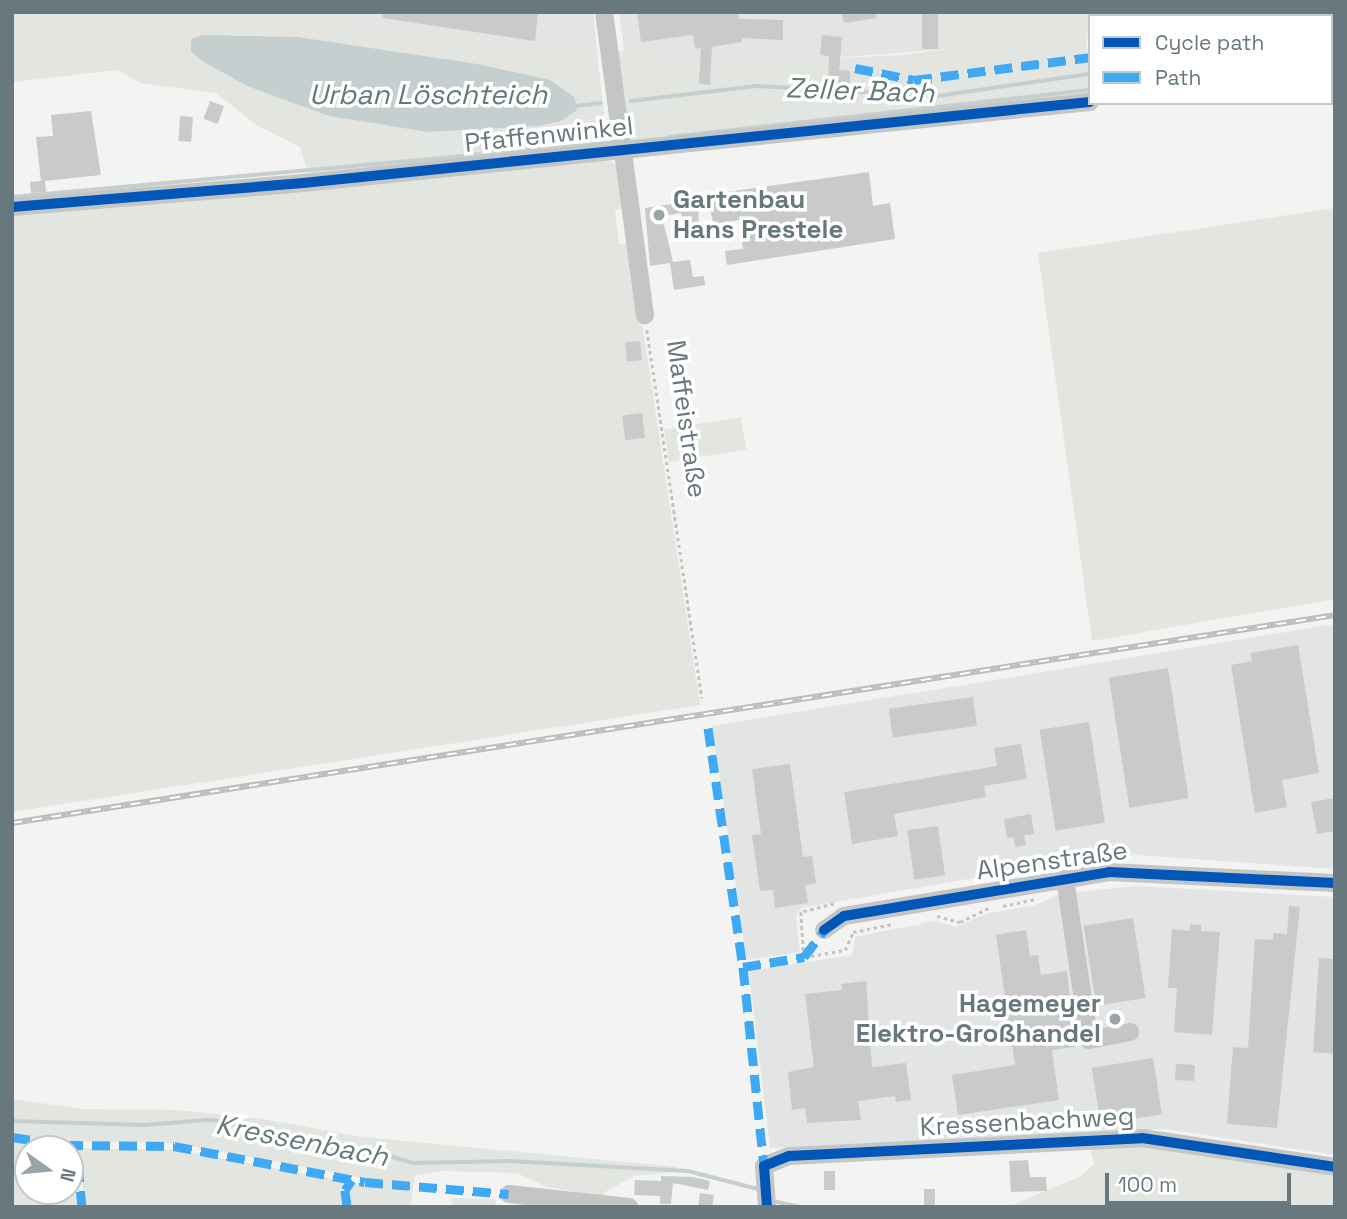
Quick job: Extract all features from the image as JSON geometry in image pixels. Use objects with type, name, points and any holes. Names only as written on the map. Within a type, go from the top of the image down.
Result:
[{"type":"street","name":"Maffeistraße","points":[[604,12],[645,315]]},
{"type":"street","name":"Pfaffenwinkel","points":[[12,207],[620,145],[1088,102]]},
{"type":"street","name":"Alpenstraße","points":[[824,930],[844,916],[1065,878],[1134,870],[1335,883]]},
{"type":"street","points":[[1065,878],[1089,1040],[1130,1032]]},
{"type":"street","name":"Kressenbachweg","points":[[767,1207],[764,1166],[789,1156],[1142,1138],[1335,1167]]},
{"type":"street","points":[[509,1194],[542,1201],[629,1207]]},
{"type":"shaded area","points":[[12,12],[277,12],[597,51],[607,141],[309,176],[300,147],[258,126],[216,93],[140,83],[117,70],[12,82]],"holes":[[[233,35],[298,37],[513,72],[575,98],[577,109],[538,126],[427,132],[329,116]]]},
{"type":"shaded area","points":[[277,12],[593,12],[597,51],[511,43]]},
{"type":"shaded area","points":[[619,12],[941,12],[948,49],[819,59],[624,52]]},
{"type":"shaded area","points":[[941,12],[1085,12],[1088,99],[629,142],[615,51],[819,59],[903,55],[947,49]]},
{"type":"shaded area","points":[[1084,12],[1326,12],[1088,14],[1088,42]]},
{"type":"shaded area","points":[[608,160],[618,166],[624,208],[615,210],[619,244],[630,243],[700,705],[12,812],[12,215]]},
{"type":"shaded area","points":[[1335,208],[1335,599],[1092,641],[1038,253]]},
{"type":"shaded area","points":[[741,417],[746,450],[669,462],[664,429]]},
{"type":"shaded area","points":[[1335,624],[1335,869],[1135,855],[1037,867],[801,908],[796,916],[800,952],[747,960],[712,726]]},
{"type":"shaded area","points":[[1136,886],[1335,897],[1335,1155],[1166,1129],[770,1148],[749,971],[852,955],[855,937],[935,921],[956,927],[988,913],[1033,906],[1060,894]]},
{"type":"shaded area","points":[[12,1099],[82,1109],[178,1110],[262,1119],[363,1137],[677,1167],[677,1172],[634,1176],[605,1192],[604,1197],[547,1187],[517,1173],[440,1171],[415,1175],[410,1207],[349,1207],[351,1185],[374,1184],[362,1178],[175,1143],[84,1141],[84,1135],[14,1135],[14,1205],[79,1207],[12,1207]]},
{"type":"shaded area","points":[[1111,1140],[1335,1169],[1335,1207],[1008,1207],[1079,1177],[1094,1165],[1089,1142]]},
{"type":"shaded area","points":[[84,1148],[174,1150],[345,1181],[344,1207],[85,1207]]},
{"type":"shaded area","points":[[452,1198],[495,1199],[496,1207],[453,1207]]},
{"type":"water","name":"Urban Löschteich","points":[[203,35],[298,37],[477,64],[550,80],[575,98],[577,110],[561,121],[538,126],[427,132],[329,116],[247,86],[204,62],[191,52],[191,39]]},
{"type":"building","points":[[383,12],[538,12],[535,41],[383,18]]},
{"type":"building","points":[[637,12],[738,12],[739,19],[783,20],[783,40],[742,38],[742,42],[712,47],[710,85],[699,84],[701,48],[695,49],[693,35],[641,42]]},
{"type":"building","points":[[841,12],[876,12],[877,18],[844,23]]},
{"type":"building","points":[[922,12],[938,12],[938,49],[922,49]]},
{"type":"building","points":[[822,35],[842,37],[839,70],[850,71],[850,84],[828,83],[829,56],[820,55]]},
{"type":"building","points":[[210,101],[224,106],[218,124],[204,119]]},
{"type":"building","points":[[91,111],[101,175],[45,181],[46,192],[31,193],[30,182],[41,181],[36,137],[53,136],[51,115]]},
{"type":"building","points":[[180,116],[193,117],[191,142],[178,141]]},
{"type":"building","points":[[869,172],[873,206],[890,203],[895,239],[727,265],[725,251],[743,249],[739,220],[713,224],[710,206],[698,208],[699,226],[694,228],[683,230],[681,213],[662,216],[673,262],[690,260],[693,277],[704,276],[705,285],[674,290],[670,263],[650,266],[645,208],[691,201],[691,197]]},
{"type":"building","points":[[640,341],[642,360],[627,361],[625,343]]},
{"type":"building","points":[[642,413],[645,438],[625,440],[622,415]]},
{"type":"building","points":[[1298,645],[1319,773],[1282,780],[1287,807],[1255,813],[1231,665],[1252,661],[1250,653]]},
{"type":"building","points":[[1168,668],[1189,798],[1129,808],[1109,677]]},
{"type":"building","points":[[973,697],[977,726],[893,738],[889,709]]},
{"type":"building","points":[[1089,722],[1105,823],[1056,831],[1040,730]]},
{"type":"building","points":[[1021,744],[1027,779],[984,786],[986,797],[894,814],[898,836],[852,844],[844,792],[997,766],[994,748]]},
{"type":"building","points":[[790,764],[803,857],[812,856],[816,883],[805,885],[808,903],[775,908],[773,890],[760,891],[752,835],[761,834],[752,769]]},
{"type":"building","points":[[1335,798],[1335,831],[1317,834],[1311,802]]},
{"type":"building","points":[[1031,814],[1034,834],[1024,835],[1026,845],[1015,847],[1014,837],[1007,838],[1004,819]]},
{"type":"building","points":[[938,826],[945,876],[914,880],[907,830]]},
{"type":"building","points":[[1289,906],[1300,907],[1277,1128],[1227,1124],[1233,1047],[1248,1048],[1255,939],[1273,940],[1273,933],[1287,934]]},
{"type":"building","points":[[1133,918],[1146,998],[1096,1006],[1084,926]]},
{"type":"building","points":[[1190,924],[1201,925],[1201,931],[1220,932],[1212,1035],[1174,1032],[1177,988],[1168,988],[1172,929],[1190,931]]},
{"type":"building","points":[[1026,930],[1030,956],[1038,955],[1041,975],[1067,971],[1075,1047],[1052,1050],[1059,1100],[958,1115],[952,1075],[1015,1065],[996,935]]},
{"type":"building","points":[[1319,958],[1335,959],[1335,1054],[1313,1052]]},
{"type":"building","points":[[866,981],[872,1067],[906,1063],[911,1100],[896,1102],[895,1096],[858,1101],[861,1120],[807,1123],[805,1108],[792,1110],[788,1072],[814,1067],[805,994],[842,990],[841,984]]},
{"type":"building","points":[[1153,1058],[1162,1114],[1101,1124],[1092,1068]]},
{"type":"building","points":[[1176,1064],[1195,1065],[1194,1081],[1175,1080]]},
{"type":"building","points":[[1028,1160],[1030,1177],[1046,1177],[1047,1191],[1011,1192],[1009,1161]]},
{"type":"building","points":[[824,1171],[835,1171],[835,1190],[824,1190]]},
{"type":"building","points":[[661,1176],[692,1177],[710,1181],[708,1190],[673,1183],[671,1204],[660,1204],[660,1196],[634,1195],[635,1180],[661,1181]]},
{"type":"building","points":[[924,1189],[935,1189],[935,1207],[924,1207]]},
{"type":"building","points":[[700,1193],[714,1195],[712,1207],[698,1207]]},
{"type":"waterway","name":"Zeller Bach","points":[[631,101],[756,86],[937,96],[1088,74]]},
{"type":"waterway","name":"Zeller Bach","points":[[670,137],[1088,90]]},
{"type":"waterway","name":"Zeller Bach","points":[[576,106],[601,103]]},
{"type":"waterway","name":"Zeller Bach","points":[[12,197],[617,142]]},
{"type":"waterway","name":"Kressenbach","points":[[12,1121],[145,1125],[226,1121],[274,1140],[379,1153],[414,1163],[510,1161],[688,1171],[758,1189]]},
{"type":"waterway","name":"Kressenbach","points":[[773,1201],[801,1207]]},
{"type":"railway","points":[[12,823],[1335,615]]},
{"type":"marked path","points":[[855,68],[914,80],[1088,57]]},
{"type":"marked path","points":[[708,728],[743,967],[764,1166]]},
{"type":"marked path","points":[[743,967],[804,957],[824,930]]},
{"type":"marked path","points":[[12,1137],[65,1145],[174,1146],[365,1182],[509,1194]]},
{"type":"marked path","points":[[347,1207],[345,1190],[352,1180]]},
{"type":"cycle path","points":[[12,207],[303,183],[1088,102]]},
{"type":"cycle path","points":[[824,930],[844,916],[1109,872],[1335,883]]},
{"type":"cycle path","points":[[767,1207],[764,1166],[789,1156],[1142,1138],[1335,1167]]},
{"type":"place","name":"Gartenbau Hans Prestele","points":[[659,215]]},
{"type":"place","name":"Hagemeyer Elektro-Großhandel","points":[[1115,1019]]}]
